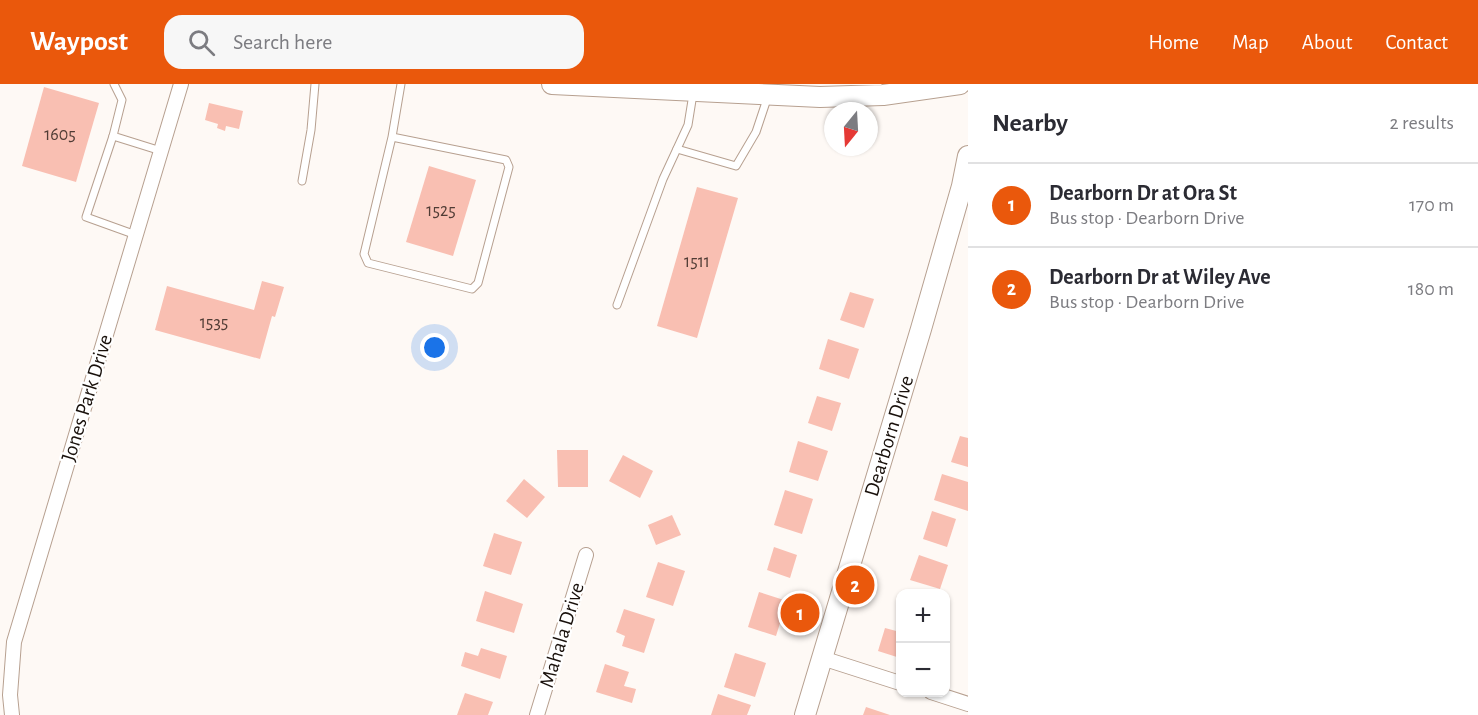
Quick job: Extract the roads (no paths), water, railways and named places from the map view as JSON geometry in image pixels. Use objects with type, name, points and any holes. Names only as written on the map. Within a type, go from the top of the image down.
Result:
[{"type":"street","name":"Jones Park Drive","points":[[12,715],[10,695],[14,642],[181,84]]},
{"type":"street","points":[[552,84],[768,94],[799,90],[882,95],[960,84]]},
{"type":"street","name":"Dearborn Drive","points":[[805,715],[918,340],[962,186],[968,156]]},
{"type":"street","name":"Mahala Drive","points":[[537,715],[586,555]]},
{"type":"street","points":[[822,658],[896,682]]},
{"type":"street","points":[[944,697],[968,704]]},
{"type":"lane","points":[[114,84],[122,100],[113,136],[86,218],[136,234]]},
{"type":"lane","points":[[302,181],[311,130],[315,84]]},
{"type":"lane","points":[[392,137],[506,160],[509,167],[478,283],[472,289],[368,263],[364,254],[392,137],[401,84]]},
{"type":"lane","points":[[617,305],[663,179],[688,125],[694,91]]},
{"type":"lane","points":[[677,149],[736,166],[756,132],[768,94]]},
{"type":"lane","points":[[113,136],[161,151]]},
{"type":"place","name":"Dearborn Dr at Wiley Ave","points":[[855,585]]},
{"type":"place","name":"Dearborn Dr at Ora St","points":[[800,613]]}]
